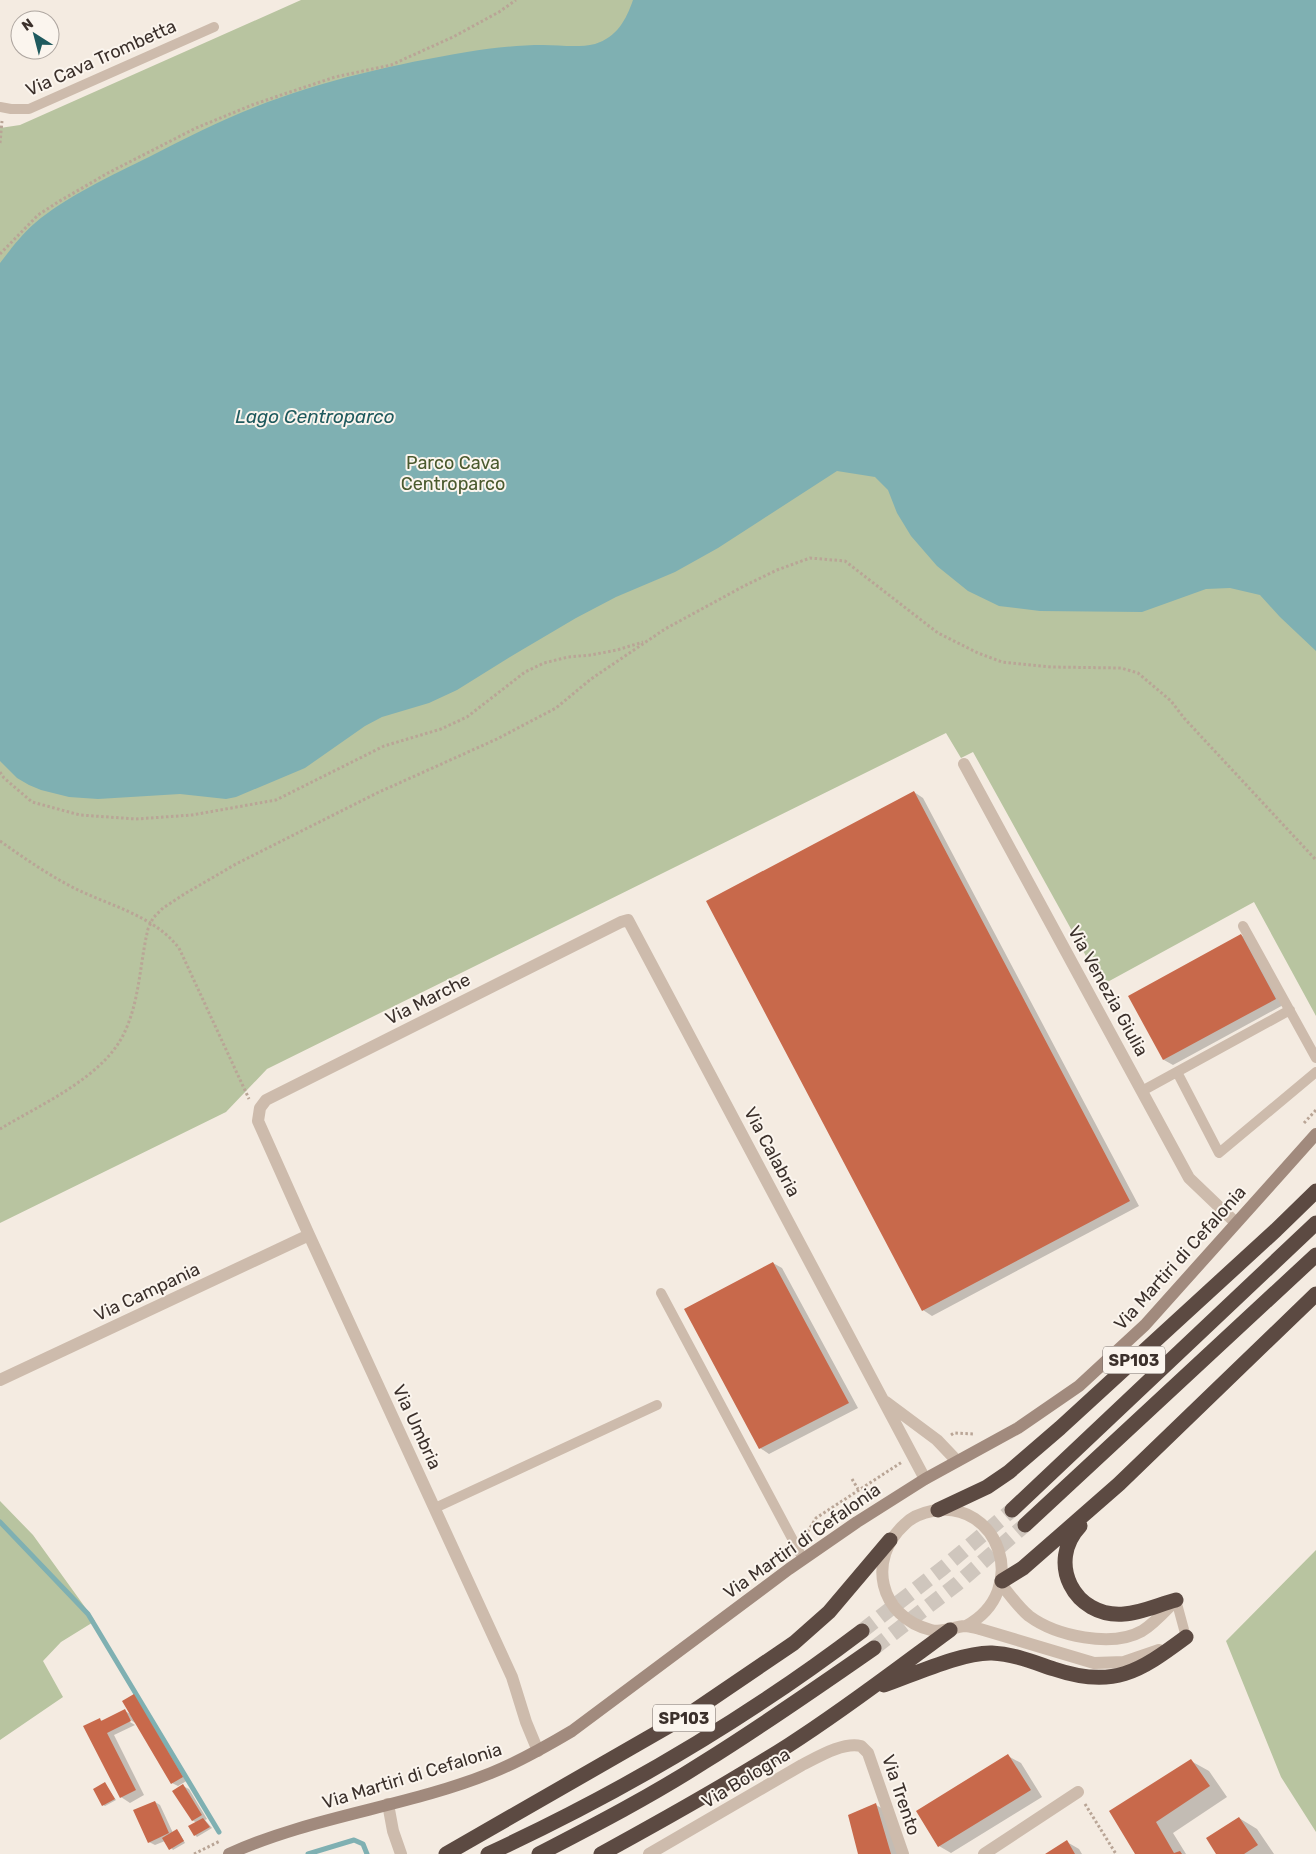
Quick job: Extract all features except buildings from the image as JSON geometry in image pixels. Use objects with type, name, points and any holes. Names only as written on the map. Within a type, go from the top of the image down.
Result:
[{"type":"highway","name":"SP103","points":[[938,1510],[987,1486],[1016,1466],[1276,1230],[1316,1191]]},
{"type":"highway","name":"SP103","points":[[1012,1510],[1316,1222]]},
{"type":"highway","name":"SP103","points":[[1025,1525],[1316,1255]]},
{"type":"highway","points":[[1176,1600],[1124,1614],[1106,1612],[1082,1601],[1070,1583],[1065,1563],[1066,1548],[1071,1535],[1119,1484],[1316,1294]]},
{"type":"highway","points":[[1001,1583],[1023,1568],[1119,1484]]},
{"type":"highway","name":"SP103","points":[[446,1854],[688,1715],[794,1643],[829,1612],[890,1540]]},
{"type":"highway","points":[[601,1854],[711,1793],[790,1744],[866,1692],[950,1630]]},
{"type":"highway","name":"SP103","points":[[488,1854],[566,1816],[698,1742],[799,1677],[862,1631]]},
{"type":"highway","points":[[866,1692],[956,1659],[978,1653],[1019,1656],[1055,1670],[1090,1677],[1106,1678],[1120,1676],[1148,1663],[1186,1637]]},
{"type":"highway","name":"SP103","points":[[538,1854],[598,1823],[703,1763],[776,1717],[874,1648]]},
{"type":"street","name":"Via Venezia Giulia","points":[[964,764],[1189,1178],[1236,1223]]},
{"type":"street","name":"Via Marche","points":[[258,1121],[260,1108],[266,1100],[627,920]]},
{"type":"street","name":"Via Calabria","points":[[627,920],[630,922],[925,1479]]},
{"type":"street","name":"Via Umbria","points":[[258,1121],[512,1677],[538,1751]]},
{"type":"street","name":"Via Martiri di Cefalonia","points":[[229,1854],[262,1840],[490,1774],[538,1751],[572,1731],[803,1559],[872,1511],[925,1479],[1018,1428],[1079,1386],[1144,1325],[1316,1134]]},
{"type":"street","name":"Via Campania","points":[[0,1380],[309,1235]]},
{"type":"street","name":"Via Calabria","points":[[885,1401],[939,1442],[957,1461]]},
{"type":"street","points":[[938,1510],[948,1510],[964,1514],[978,1521],[990,1532],[1001,1556],[1001,1583],[996,1598],[987,1611],[975,1621],[966,1626],[950,1630],[933,1630],[917,1626],[903,1617],[892,1604],[885,1589],[882,1573],[884,1556],[890,1540],[896,1532],[908,1521],[922,1513],[938,1510]]},
{"type":"street","points":[[1001,1583],[1024,1612],[1044,1625],[1069,1633],[1106,1639],[1124,1638],[1142,1631],[1176,1600]]},
{"type":"street","points":[[966,1626],[1006,1636],[1080,1660],[1106,1664],[1141,1658],[1186,1637]]},
{"type":"street","name":"Via Bologna","points":[[649,1854],[802,1765],[844,1747],[858,1745],[865,1748]]},
{"type":"street","name":"Via Trento","points":[[865,1748],[903,1854]]},
{"type":"street","points":[[984,1854],[1078,1792]]},
{"type":"street","points":[[388,1804],[393,1831],[401,1854]]},
{"type":"lane","name":"Via Cava Trombetta","points":[[1,107],[29,109],[214,27]]},
{"type":"lane","points":[[1243,926],[1316,1058]]},
{"type":"lane","points":[[1142,1091],[1290,1010]]},
{"type":"lane","points":[[1177,1072],[1218,1153],[1316,1072]]},
{"type":"lane","points":[[661,1293],[803,1559]]},
{"type":"lane","points":[[435,1508],[657,1405]]},
{"type":"lane","points":[[1176,1600],[1186,1637]]},
{"type":"path","points":[[0,254],[32,221],[58,202],[108,173],[196,128],[252,105],[326,80],[391,65],[453,37],[499,12],[516,0]]},
{"type":"path","points":[[0,143],[1,107]]},
{"type":"path","points":[[0,1129],[59,1094],[98,1067],[116,1046],[126,1030],[135,1002],[146,937],[151,923],[163,908],[177,898],[236,864],[377,793],[497,739],[556,708],[591,679],[646,641],[687,616],[744,586],[810,558],[845,561],[938,632],[978,653],[1002,662],[1051,667],[1121,668],[1138,673],[1171,701],[1184,718],[1316,860]]},
{"type":"path","points":[[0,772],[4,778],[32,802],[80,815],[136,819],[192,815],[276,800],[384,746],[441,729],[467,717],[524,672],[544,663],[568,657],[617,650],[646,641]]},
{"type":"path","points":[[0,841],[44,872],[76,889],[151,923],[172,940],[179,948],[258,1121]]},
{"type":"path","points":[[1304,1124],[1316,1110]]},
{"type":"path","points":[[939,1442],[954,1433],[973,1435],[979,1431]]},
{"type":"path","points":[[804,1538],[816,1518],[858,1489],[913,1456]]},
{"type":"path","points":[[852,1479],[858,1489]]},
{"type":"path","points":[[1078,1792],[1116,1854]]},
{"type":"green space","name":"Lago Centroparco","points":[[301,0],[1316,0],[1316,1016],[1254,902],[1102,985],[973,752],[961,758],[946,733],[267,1069],[226,1112],[0,1223],[0,128],[20,125]]},
{"type":"green space","points":[[0,1501],[33,1535],[95,1621],[61,1642],[43,1661],[63,1697],[0,1740]]},
{"type":"green space","points":[[1316,1550],[1316,1832],[1281,1777],[1226,1641]]},
{"type":"water","name":"Lago Centroparco","points":[[633,0],[1316,0],[1316,651],[1260,595],[1230,588],[1206,589],[1142,612],[1040,611],[999,606],[968,591],[937,566],[911,536],[897,513],[888,490],[875,477],[837,471],[718,548],[675,572],[616,597],[576,618],[457,690],[429,703],[382,717],[365,726],[305,768],[236,797],[226,799],[180,794],[98,799],[69,797],[41,790],[17,778],[0,761],[0,263],[12,247],[35,223],[75,196],[188,137],[255,107],[333,81],[440,57],[514,46],[576,46],[595,44],[609,37],[620,27]]},
{"type":"waterway","points":[[0,1522],[88,1614],[219,1832]]},
{"type":"waterway","points":[[308,1854],[354,1840],[363,1844],[367,1854]]},
{"type":"tunnel","points":[[862,1631],[943,1568],[1012,1510]]},
{"type":"tunnel","points":[[874,1648],[957,1584],[1025,1525]]},
{"type":"park label","name":"Parco Cava Centroparco","points":[[453,473]]}]
